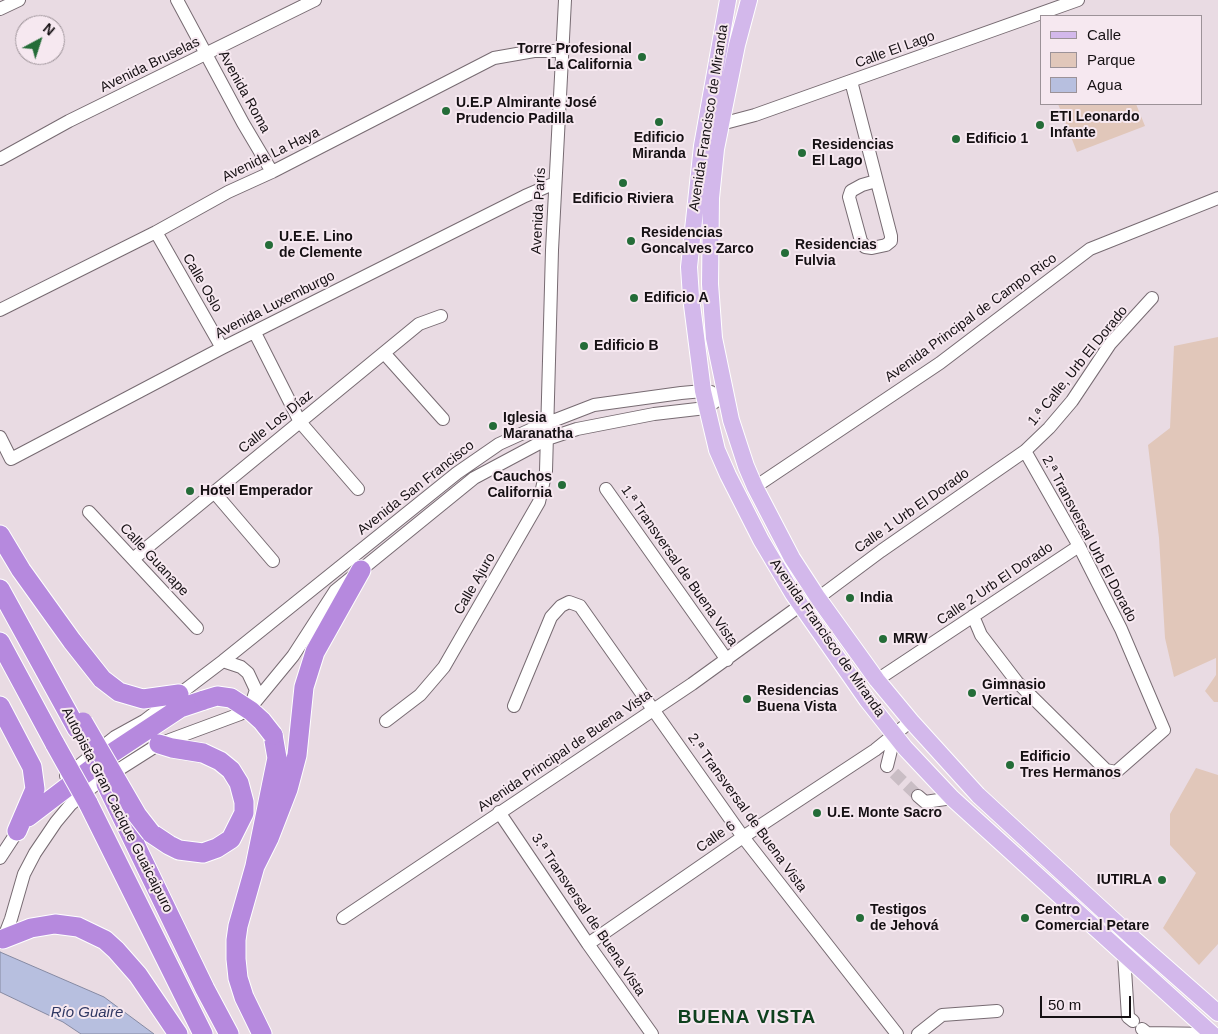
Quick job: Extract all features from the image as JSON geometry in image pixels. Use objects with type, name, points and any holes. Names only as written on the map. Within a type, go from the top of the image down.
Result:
[{"type":"highway","points":[[0,535],[21,570],[102,679],[119,692],[143,699],[178,694]]},
{"type":"highway","points":[[255,866],[270,838],[288,789],[296,755],[304,687],[315,652],[361,570]]},
{"type":"highway","name":"Autopista Gran Cacique Guaicaipuro","points":[[0,589],[43,666],[80,726],[106,784],[229,1034]]},
{"type":"highway","name":"Autopista Gran Cacique Guaicaipuro","points":[[0,642],[88,804],[203,1034]]},
{"type":"highway","points":[[22,824],[112,753],[180,708],[217,696],[231,698],[262,720],[273,735],[277,758],[255,866],[238,926],[236,959],[238,978],[244,997],[262,1034]]},
{"type":"highway","points":[[0,706],[32,767],[35,789],[22,824]]},
{"type":"highway","points":[[80,726],[137,815],[151,833],[179,850],[203,853],[217,848],[231,839],[244,813],[244,802],[239,783],[231,770],[220,761],[202,752],[172,748],[160,744]]},
{"type":"highway","points":[[1,942],[32,928],[55,924],[78,927],[105,940],[138,975],[178,1034]]},
{"type":"main road","name":"Avenida Francisco de Miranda","points":[[728,0],[702,146],[689,267],[691,297],[706,408],[717,450],[728,475],[761,540],[801,605],[867,700],[921,766],[952,798],[1211,1034]]},
{"type":"main road","name":"Avenida Francisco de Miranda","points":[[749,0],[737,44],[716,150],[711,198],[710,284],[714,338],[731,420],[755,487],[792,558],[818,598],[877,680],[911,721],[978,795],[1134,939],[1218,1013]]},
{"type":"street","points":[[0,9],[19,0]]},
{"type":"street","name":"Avenida Roma","points":[[177,0],[243,123],[272,172]]},
{"type":"street","name":"Avenida Bruselas","points":[[0,159],[69,121],[207,55],[315,0]]},
{"type":"street","name":"Avenida París","points":[[546,439],[555,183],[565,0]]},
{"type":"street","name":"Calle El Lago","points":[[721,124],[755,115],[1078,0]]},
{"type":"street","name":"Avenida La Haya","points":[[0,310],[156,232],[228,192],[272,172],[494,58],[534,51],[562,51]]},
{"type":"street","points":[[851,81],[891,236],[891,241],[886,245],[872,248],[866,247],[861,241],[849,197],[851,191],[876,181]]},
{"type":"street","name":"Avenida Luxemburgo","points":[[0,437],[12,459],[222,348],[524,196],[555,183]]},
{"type":"street","name":"Avenida Principal de Campo Rico","points":[[755,487],[940,363],[1090,249],[1218,198]]},
{"type":"street","name":"Calle Oslo","points":[[156,232],[222,348]]},
{"type":"street","name":"1.ª Calle, Urb El Dorado","points":[[1025,451],[1072,401],[1110,344],[1152,298]]},
{"type":"street","name":"Calle Los Díaz","points":[[133,559],[419,324],[442,316]]},
{"type":"street","points":[[255,333],[300,422],[358,489]]},
{"type":"street","points":[[384,353],[443,419]]},
{"type":"street","name":"Avenida San Francisco","points":[[0,858],[22,824],[54,786],[115,737],[144,721],[223,661],[284,614],[457,473],[499,444],[546,423],[594,405],[703,391],[726,394]]},
{"type":"street","name":"Avenida San Francisco","points":[[1,942],[11,919],[24,874],[34,853],[71,804],[96,784],[160,744],[240,714],[251,707],[293,656],[335,591],[474,478],[546,439],[576,429],[609,421],[706,408],[726,394]]},
{"type":"street","name":"Calle Ajuro","points":[[386,720],[420,695],[444,667],[540,502],[546,471],[546,439]]},
{"type":"street","name":"2.ª Transversal Urb El Dorado","points":[[973,616],[981,635],[1017,682],[1106,770],[1116,772],[1164,730],[1121,629],[1079,546],[1025,451]]},
{"type":"street","name":"Calle 1 Urb El Dorado","points":[[818,598],[881,551],[1025,451]]},
{"type":"street","name":"1.ª Transversal de Buena Vista","points":[[606,489],[727,660]]},
{"type":"street","points":[[214,492],[273,561]]},
{"type":"street","name":"Calle Guanape","points":[[90,512],[197,628]]},
{"type":"street","name":"Calle 2 Urb El Dorado","points":[[877,680],[1079,546]]},
{"type":"street","name":"2.ª Transversal de Buena Vista","points":[[514,706],[551,617],[561,606],[569,602],[580,606],[743,837],[897,1034]]},
{"type":"street","name":"Avenida Principal de Buena Vista","points":[[343,918],[727,660],[801,605]]},
{"type":"street","points":[[223,661],[241,667],[253,681],[256,690],[251,707]]},
{"type":"street","name":"Calle 6","points":[[588,944],[743,837],[875,750],[911,721]]},
{"type":"street","points":[[875,750],[891,769],[895,734]]},
{"type":"street","points":[[918,796],[925,802],[952,798]]},
{"type":"street","name":"3.ª Transversal de Buena Vista","points":[[499,812],[588,944],[652,1034]]},
{"type":"street","points":[[1124,954],[1128,1017],[1147,1033],[1211,1034],[1218,1026]]},
{"type":"street","points":[[918,1034],[942,1015],[997,1011]]},
{"type":"green space","points":[[1058,105],[1136,105],[1145,126],[1077,152]]},
{"type":"green space","points":[[1218,337],[1218,702],[1214,702],[1205,691],[1216,675],[1216,658],[1174,677],[1165,638],[1159,538],[1148,445],[1170,428],[1174,346]]},
{"type":"green space","points":[[1196,768],[1218,775],[1218,944],[1199,965],[1163,928],[1196,873],[1170,845],[1170,814]]},
{"type":"water","name":"Río Guaire","points":[[0,952],[104,997],[154,1034],[81,1034],[63,1022],[0,992]]},
{"type":"tunnel","points":[[894,773],[918,796]]},
{"type":"place","name":"Torre Profesional La California","points":[[642,57]]},
{"type":"place","name":"U.E.P Almirante José Prudencio Padilla","points":[[446,111]]},
{"type":"place","name":"Edificio Miranda","points":[[659,122]]},
{"type":"place","name":"ETI Leonardo Infante","points":[[1040,125]]},
{"type":"place","name":"Edificio 1","points":[[956,139]]},
{"type":"place","name":"Residencias El Lago","points":[[802,153]]},
{"type":"place","name":"Edificio Riviera","points":[[623,183]]},
{"type":"place","name":"Residencias Goncalves Zarco","points":[[631,241]]},
{"type":"place","name":"U.E.E. Lino de Clemente","points":[[269,245]]},
{"type":"place","name":"Residencias Fulvia","points":[[785,253]]},
{"type":"place","name":"Edificio A","points":[[634,298]]},
{"type":"place","name":"Edificio B","points":[[584,346]]},
{"type":"place","name":"Iglesia Maranatha","points":[[493,426]]},
{"type":"place","name":"Cauchos California","points":[[562,485]]},
{"type":"place","name":"Hotel Emperador","points":[[190,491]]},
{"type":"place","name":"India","points":[[850,598]]},
{"type":"place","name":"MRW","points":[[883,639]]},
{"type":"place","name":"Gimnasio Vertical","points":[[972,693]]},
{"type":"place","name":"Residencias Buena Vista","points":[[747,699]]},
{"type":"place","name":"Edificio Tres Hermanos","points":[[1010,765]]},
{"type":"place","name":"U.E. Monte Sacro","points":[[817,813]]},
{"type":"place","name":"IUTIRLA","points":[[1162,880]]},
{"type":"place","name":"Testigos de Jehová","points":[[860,918]]},
{"type":"place","name":"Centro Comercial Petare","points":[[1025,918]]},
{"type":"district","name":"BUENA VISTA","points":[[747,1018]]}]
